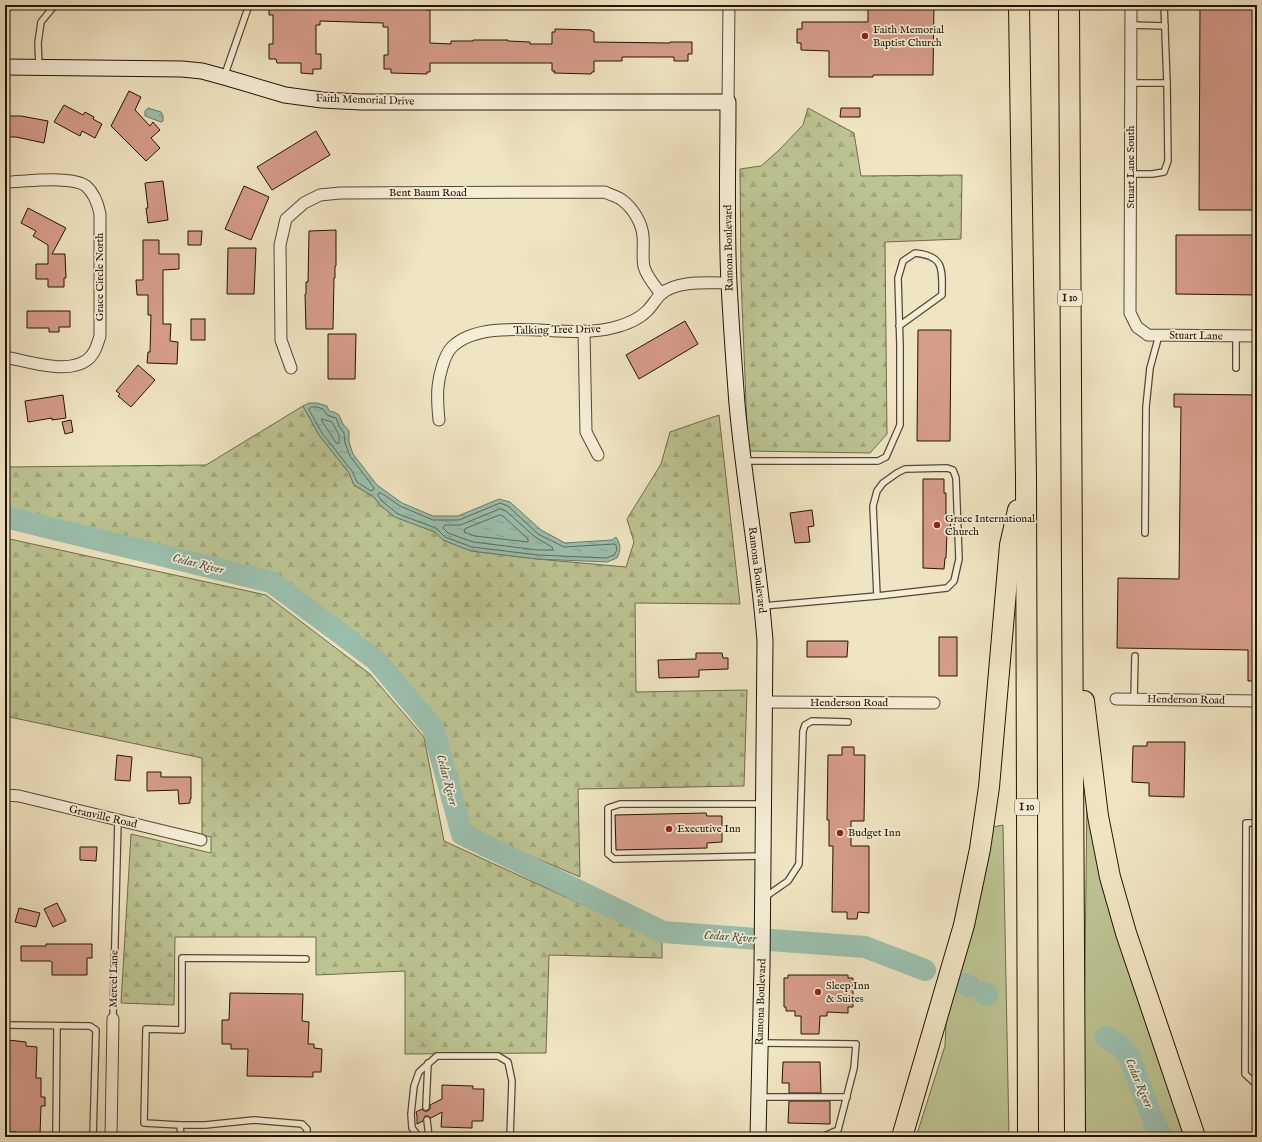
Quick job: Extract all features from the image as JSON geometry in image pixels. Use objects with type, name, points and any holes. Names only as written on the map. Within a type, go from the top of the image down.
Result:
[{"type":"highway","name":"I 10","points":[[1019,5],[1026,477],[1028,1137]]},
{"type":"highway","name":"I 10","points":[[1069,5],[1075,1137]]},
{"type":"highway","points":[[902,1137],[921,1067],[964,925],[980,849],[989,787],[1010,544],[1026,477]]},
{"type":"highway","points":[[1072,592],[1086,729],[1098,816],[1110,877],[1126,933],[1195,1137]]},
{"type":"street","name":"Ramona Boulevard","points":[[729,5],[727,230],[729,283],[737,403],[765,641],[763,917],[758,1137]]},
{"type":"street","name":"Stuart Lane South","points":[[1131,5],[1130,313],[1136,327]]},
{"type":"street","name":"Faith Memorial Drive","points":[[5,67],[182,69],[202,71],[285,95],[322,100],[377,102],[728,102]]},
{"type":"street","name":"Grace Circle North","points":[[5,182],[59,180],[74,181],[85,186],[92,193],[98,203],[100,214],[100,336],[96,349],[88,360],[70,367],[53,366],[5,357]]},
{"type":"street","name":"Bent Baum Road","points":[[291,368],[281,340],[280,245],[286,219],[304,202],[320,196],[348,193],[605,192],[621,199],[634,211],[643,235],[644,268],[661,294]]},
{"type":"street","name":"Talking Tree Drive","points":[[439,420],[438,387],[442,367],[451,348],[467,337],[489,330],[584,331],[611,329],[632,322],[647,311],[661,294],[675,287],[690,283],[729,283]]},
{"type":"street","name":"Stuart Lane","points":[[1136,327],[1148,335],[1257,336]]},
{"type":"street","points":[[584,331],[586,432],[598,454]]},
{"type":"street","name":"Henderson Road","points":[[1116,699],[1257,701]]},
{"type":"street","name":"Henderson Road","points":[[765,702],[934,703]]},
{"type":"street","name":"Granville Road","points":[[5,795],[19,796],[201,840]]},
{"type":"street","name":"Mercel Lane","points":[[111,1137],[113,1019]]},
{"type":"lane","points":[[39,67],[38,43],[41,22],[55,5]]},
{"type":"lane","points":[[224,77],[249,5]]},
{"type":"lane","points":[[1131,174],[1152,174],[1164,172],[1168,161],[1164,5]]},
{"type":"lane","points":[[1131,25],[1165,26]]},
{"type":"lane","points":[[1131,83],[1167,83]]},
{"type":"lane","points":[[743,461],[878,461],[886,457],[900,425],[898,278],[903,261],[914,253],[927,254],[935,259],[942,270],[942,294],[899,326]]},
{"type":"lane","points":[[1145,533],[1146,408],[1150,368],[1159,335]]},
{"type":"lane","points":[[1236,336],[1236,368]]},
{"type":"lane","points":[[762,606],[877,596],[948,588],[954,581],[959,559],[956,478],[953,470],[947,468],[904,469],[883,483],[877,492],[873,506],[877,596]]},
{"type":"lane","points":[[1134,699],[1135,656]]},
{"type":"lane","points":[[763,898],[788,881],[799,864],[803,731],[805,725],[812,721],[848,722]]},
{"type":"lane","points":[[763,856],[614,859],[608,854],[608,808],[620,804],[764,804]]},
{"type":"lane","name":"Mercel Lane","points":[[113,1019],[118,820]]},
{"type":"lane","points":[[1257,823],[1246,823],[1245,1067],[1245,1074],[1257,1084]]},
{"type":"lane","points":[[306,959],[182,958],[182,1030],[146,1029],[144,1123],[205,1125],[254,1120],[302,1124],[307,1129],[308,1137]]},
{"type":"lane","points":[[5,1025],[90,1026],[96,1030],[93,1137]]},
{"type":"lane","points":[[56,1137],[57,1026]]},
{"type":"lane","points":[[760,1043],[856,1044],[854,1068],[838,1130],[822,1137]]},
{"type":"lane","points":[[419,1137],[412,1128],[414,1086],[419,1072],[437,1056],[498,1056],[508,1062],[512,1081],[510,1137]]},
{"type":"lane","points":[[426,1107],[428,1063]]},
{"type":"lane","points":[[758,1097],[847,1097]]},
{"type":"lane","points":[[427,1120],[429,1137]]},
{"type":"lane","points":[[180,1125],[181,1137]]},
{"type":"green space","points":[[808,108],[854,133],[861,176],[962,175],[961,239],[885,242],[887,434],[870,453],[748,451],[741,279],[740,169],[761,166],[778,151],[803,125]]},
{"type":"green space","points":[[303,406],[319,435],[349,473],[354,485],[374,497],[380,505],[395,517],[435,532],[443,540],[471,551],[626,567],[634,542],[627,519],[661,464],[670,432],[719,415],[740,604],[635,603],[636,692],[747,690],[744,786],[578,789],[580,877],[470,830],[439,725],[381,656],[274,574],[5,511],[5,467],[206,465]]},
{"type":"green space","points":[[5,538],[266,595],[370,674],[424,737],[444,841],[662,941],[662,958],[549,955],[546,1053],[405,1054],[405,971],[316,975],[316,937],[175,937],[174,1005],[121,1003],[131,834],[211,853],[211,837],[202,835],[202,758],[5,716]]},
{"type":"green space","points":[[1087,796],[1187,1137],[1083,1137]]},
{"type":"green space","points":[[1003,825],[1009,1137],[916,1137],[945,1046],[947,1000],[993,827]]},
{"type":"water","points":[[148,108],[161,112],[163,121],[161,122],[145,116],[145,111]]},
{"type":"water","points":[[309,403],[317,403],[327,406],[329,411],[339,415],[343,424],[349,431],[349,442],[353,454],[377,485],[402,503],[433,516],[458,516],[499,499],[510,502],[541,530],[565,543],[612,540],[616,537],[620,548],[617,558],[607,562],[537,559],[471,551],[443,540],[435,532],[395,517],[380,505],[374,497],[354,485],[349,473],[319,435],[303,406]]},
{"type":"building","points":[[269,5],[289,5],[289,7],[391,9],[427,8],[427,10],[430,10],[430,43],[451,44],[451,41],[508,40],[530,42],[530,44],[552,44],[552,32],[555,32],[555,29],[591,30],[594,32],[594,42],[692,42],[692,54],[688,54],[688,61],[674,61],[674,57],[622,57],[622,61],[594,61],[594,72],[591,74],[554,73],[555,71],[552,71],[552,63],[430,63],[430,72],[427,72],[427,74],[391,73],[391,69],[384,69],[384,55],[388,55],[388,27],[383,27],[383,23],[320,21],[320,25],[316,25],[316,54],[321,54],[321,69],[313,69],[313,74],[301,73],[301,63],[277,63],[276,59],[269,59],[269,44],[273,44],[273,15],[269,15]]},
{"type":"building","name":"Faith Memorial Baptist Church","points":[[868,5],[934,5],[933,75],[829,77],[829,51],[801,50],[801,43],[797,43],[797,29],[802,29],[802,22],[868,22]]},
{"type":"building","points":[[1200,5],[1257,5],[1257,210],[1199,210]]},
{"type":"building","points":[[129,91],[141,97],[135,110],[150,126],[153,122],[160,130],[151,138],[160,148],[146,161],[111,126]]},
{"type":"building","points":[[64,105],[83,115],[85,112],[102,124],[95,138],[82,131],[80,136],[54,122]]},
{"type":"building","points":[[841,108],[860,108],[860,117],[840,117]]},
{"type":"building","points":[[5,116],[21,116],[48,121],[44,143],[16,137],[5,137]]},
{"type":"building","points":[[316,131],[330,155],[272,190],[257,167]]},
{"type":"building","points":[[163,181],[168,220],[148,223],[145,183]]},
{"type":"building","points":[[244,186],[269,197],[251,240],[225,229]]},
{"type":"building","points":[[28,208],[66,228],[52,254],[65,254],[66,278],[64,278],[64,287],[48,287],[48,279],[36,279],[36,264],[48,264],[48,245],[33,236],[36,231],[21,223]]},
{"type":"building","points":[[336,230],[333,329],[306,329],[305,294],[306,282],[308,282],[309,231]]},
{"type":"building","points":[[188,231],[202,231],[201,245],[188,245]]},
{"type":"building","points":[[1176,235],[1257,235],[1257,295],[1176,294]]},
{"type":"building","points":[[143,240],[159,240],[159,254],[179,254],[179,269],[163,270],[163,324],[171,324],[170,341],[178,342],[177,364],[147,363],[148,352],[150,352],[151,315],[148,315],[148,295],[137,295],[136,280],[143,280]]},
{"type":"building","points":[[228,248],[256,248],[254,294],[227,294]]},
{"type":"building","points":[[27,311],[70,311],[70,327],[59,327],[59,332],[49,332],[49,328],[27,328]]},
{"type":"building","points":[[191,319],[205,319],[205,340],[191,340]]},
{"type":"building","points":[[685,321],[698,344],[639,379],[626,355]]},
{"type":"building","points":[[918,330],[951,330],[950,441],[917,441]]},
{"type":"building","points":[[328,334],[356,334],[355,379],[328,379]]},
{"type":"building","points":[[138,365],[155,380],[131,407],[118,396],[120,394],[116,391]]},
{"type":"building","points":[[1174,394],[1257,395],[1257,681],[1248,681],[1248,650],[1117,648],[1118,578],[1179,579],[1181,407],[1174,407]]},
{"type":"building","points":[[63,395],[66,418],[52,420],[52,418],[28,422],[25,401]]},
{"type":"building","points":[[71,420],[73,432],[65,434],[62,422]]},
{"type":"building","name":"Grace International Church","points":[[923,479],[944,479],[944,493],[946,493],[946,518],[951,518],[950,532],[947,532],[944,569],[923,568]]},
{"type":"building","points":[[812,510],[814,526],[808,527],[810,542],[795,543],[790,513]]},
{"type":"building","points":[[939,637],[957,637],[957,676],[939,676]]},
{"type":"building","points":[[807,641],[848,641],[847,657],[807,657]]},
{"type":"building","points":[[696,653],[722,653],[723,658],[728,658],[728,669],[699,670],[699,677],[659,678],[658,660],[696,659]]},
{"type":"building","points":[[1147,742],[1185,742],[1184,797],[1149,796],[1149,783],[1132,782],[1133,746],[1147,746]]},
{"type":"building","name":"Budget Inn","points":[[842,747],[854,747],[854,755],[865,755],[864,821],[851,821],[851,846],[869,846],[869,913],[858,912],[857,919],[847,919],[847,912],[832,912],[833,846],[829,846],[829,820],[827,820],[828,755],[842,755]]},
{"type":"building","points":[[117,755],[132,757],[130,781],[115,780]]},
{"type":"building","points":[[147,772],[161,772],[161,777],[191,777],[190,803],[179,804],[178,790],[147,791]]},
{"type":"building","name":"Executive Inn","points":[[706,813],[707,816],[722,816],[722,842],[707,843],[707,848],[616,850],[615,815]]},
{"type":"building","points":[[80,847],[97,847],[96,861],[80,860]]},
{"type":"building","points":[[57,903],[66,921],[53,927],[44,909]]},
{"type":"building","points":[[19,908],[40,913],[36,927],[15,922]]},
{"type":"building","points":[[46,944],[92,944],[92,958],[87,958],[87,975],[52,975],[52,962],[50,961],[21,961],[21,946],[46,946]]},
{"type":"building","name":"Sleep Inn & Suites","points":[[788,975],[848,975],[848,978],[853,978],[853,1007],[848,1007],[848,1013],[827,1012],[827,1016],[820,1016],[819,1034],[801,1034],[801,1016],[795,1016],[795,1011],[786,1011],[786,1007],[784,1007],[784,978],[788,978]]},
{"type":"building","points":[[230,993],[303,994],[302,1021],[309,1022],[308,1044],[314,1044],[314,1048],[322,1049],[321,1072],[313,1072],[313,1077],[247,1076],[248,1049],[231,1049],[231,1044],[222,1044],[222,1020],[229,1020]]},
{"type":"building","points":[[8,1040],[26,1042],[26,1046],[37,1047],[36,1078],[41,1078],[41,1097],[45,1097],[45,1106],[41,1106],[40,1135],[6,1132],[7,1089],[5,1089],[6,1046]]},
{"type":"building","points":[[783,1062],[820,1062],[821,1093],[789,1093],[789,1083],[782,1083]]},
{"type":"building","points":[[442,1085],[473,1086],[473,1089],[484,1089],[483,1121],[472,1121],[472,1128],[441,1127],[442,1112],[431,1118],[425,1116],[423,1121],[417,1124],[416,1112],[422,1109],[424,1111],[428,1111],[430,1109],[430,1105],[442,1099]]},
{"type":"building","points":[[789,1101],[830,1101],[830,1124],[788,1123]]},
{"type":"waterway","name":"Cedar River","points":[[5,517],[271,582],[376,660],[433,728],[462,834],[663,932],[865,947],[925,970]]},
{"type":"waterway","name":"Cedar River","points":[[965,984],[969,986]]},
{"type":"waterway","name":"Cedar River","points":[[1106,1037],[1121,1046],[1130,1058],[1154,1122],[1162,1137]]},
{"type":"place","name":"Faith Memorial Baptist Church","points":[[865,36]]},
{"type":"place","name":"Grace International Church","points":[[937,525]]},
{"type":"place","name":"Executive Inn","points":[[669,829]]},
{"type":"place","name":"Budget Inn","points":[[840,833]]},
{"type":"place","name":"Sleep Inn & Suites","points":[[818,992]]}]
